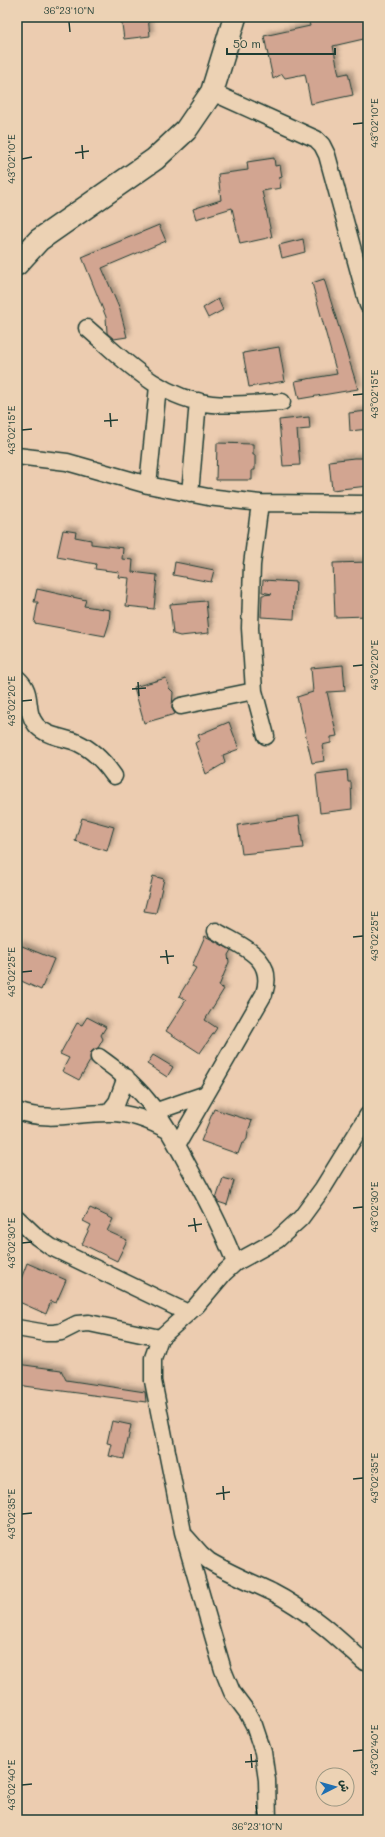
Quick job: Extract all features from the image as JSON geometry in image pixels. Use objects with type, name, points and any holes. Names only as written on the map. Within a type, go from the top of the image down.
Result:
[{"type":"street","points":[[17,264],[39,240],[155,159],[186,130],[212,92],[235,17]]},
{"type":"street","points":[[212,92],[316,139],[322,145],[327,155],[368,305]]},
{"type":"street","points":[[87,328],[144,377],[158,386],[178,395],[198,401],[223,404],[282,402]]},
{"type":"street","points":[[148,485],[158,386]]},
{"type":"street","points":[[190,494],[198,401]]},
{"type":"street","points":[[17,456],[67,462],[148,485],[190,494],[260,504],[368,504]]},
{"type":"street","points":[[260,504],[252,565],[250,628],[254,691],[266,736]]},
{"type":"street","points":[[17,678],[28,692],[30,714],[36,724],[45,732],[83,746],[98,758],[114,776]]},
{"type":"street","points":[[181,706],[254,691]]},
{"type":"street","points":[[173,1138],[206,1094],[264,994],[267,985],[265,966],[259,958],[216,931]]},
{"type":"street","points":[[99,1057],[126,1077],[157,1111],[219,1223],[235,1263]]},
{"type":"street","points":[[109,1112],[117,1102],[126,1077]]},
{"type":"street","points":[[157,1111],[206,1094]]},
{"type":"street","points":[[17,1111],[37,1117],[52,1118],[109,1112],[131,1115],[146,1120],[173,1138]]},
{"type":"street","points":[[268,1820],[268,1780],[261,1745],[247,1712],[232,1692],[226,1679],[182,1532],[153,1381],[153,1358],[160,1338],[206,1295],[224,1272],[235,1263],[277,1240],[301,1218],[313,1204],[368,1115]]},
{"type":"street","points":[[17,1218],[37,1237],[51,1247],[188,1313]]},
{"type":"street","points":[[17,1328],[54,1333],[61,1332],[77,1324],[89,1323],[160,1338]]},
{"type":"street","points":[[182,1532],[209,1561],[273,1593],[300,1610],[328,1630],[364,1662]]},
{"type":"building","points":[[121,17],[148,17],[150,36],[124,39]]},
{"type":"building","points":[[308,17],[366,17],[368,38],[333,46],[339,75],[348,73],[353,95],[311,104],[305,74],[285,78],[282,74],[273,79],[264,36],[310,26]]},
{"type":"building","points":[[274,158],[275,166],[280,165],[282,177],[279,178],[281,188],[262,191],[272,237],[240,244],[232,208],[196,219],[193,209],[221,200],[218,174],[248,170],[247,162]]},
{"type":"building","points":[[159,225],[166,241],[102,268],[120,310],[127,337],[114,339],[107,333],[106,317],[82,257]]},
{"type":"building","points":[[303,239],[305,252],[282,258],[279,245]]},
{"type":"building","points":[[324,279],[358,389],[299,399],[295,381],[337,374],[312,283]]},
{"type":"building","points":[[218,299],[223,310],[208,318],[203,308]]},
{"type":"building","points":[[279,347],[285,381],[249,387],[243,353]]},
{"type":"building","points":[[368,411],[368,429],[350,431],[349,413]]},
{"type":"building","points":[[309,417],[310,429],[297,430],[300,465],[283,466],[279,420]]},
{"type":"building","points":[[217,443],[253,444],[255,470],[252,470],[252,480],[216,480]]},
{"type":"building","points":[[368,458],[368,486],[332,490],[329,461]]},
{"type":"building","points":[[63,530],[76,532],[75,537],[91,540],[91,544],[123,548],[122,559],[133,560],[132,572],[157,575],[154,609],[126,606],[129,578],[118,577],[119,572],[95,569],[96,564],[57,557]]},
{"type":"building","points":[[175,562],[214,570],[211,582],[173,575]]},
{"type":"building","points":[[368,562],[368,616],[335,617],[333,563]]},
{"type":"building","points":[[263,580],[296,582],[294,619],[261,617],[262,595],[272,594],[262,592]]},
{"type":"building","points":[[37,589],[86,600],[84,606],[110,610],[109,623],[105,636],[34,623],[38,602],[34,602]]},
{"type":"building","points":[[206,601],[209,633],[180,636],[173,634],[170,604]]},
{"type":"building","points":[[343,665],[345,691],[327,692],[337,736],[331,737],[331,743],[322,745],[324,761],[312,763],[297,697],[313,692],[311,668]]},
{"type":"building","points":[[166,678],[169,688],[173,692],[172,708],[175,714],[144,723],[134,687]]},
{"type":"building","points":[[229,722],[239,749],[223,755],[225,763],[206,774],[195,743],[200,740],[198,735]]},
{"type":"building","points":[[347,770],[348,782],[351,782],[352,809],[320,813],[316,774]]},
{"type":"building","points":[[299,816],[303,848],[242,854],[238,825]]},
{"type":"building","points":[[82,818],[114,827],[107,851],[75,841]]},
{"type":"building","points":[[153,876],[164,879],[156,913],[144,911]]},
{"type":"building","points":[[205,936],[231,950],[228,955],[229,962],[219,986],[224,989],[205,1020],[217,1028],[200,1053],[166,1031],[186,1000],[179,996],[196,968],[192,966]]},
{"type":"building","points":[[17,944],[54,959],[41,990],[17,979]]},
{"type":"building","points":[[87,1017],[106,1027],[101,1035],[103,1039],[98,1048],[91,1052],[90,1061],[79,1080],[62,1071],[69,1058],[60,1054],[77,1023],[82,1025]]},
{"type":"building","points":[[153,1055],[173,1067],[167,1077],[147,1064]]},
{"type":"building","points":[[214,1109],[252,1121],[247,1139],[244,1143],[242,1143],[238,1154],[201,1141]]},
{"type":"building","points":[[223,1178],[234,1181],[227,1205],[218,1202],[216,1199]]},
{"type":"building","points":[[90,1208],[113,1219],[107,1231],[127,1240],[117,1261],[82,1244],[91,1225],[83,1221]]},
{"type":"building","points":[[27,1263],[66,1280],[56,1303],[51,1301],[46,1314],[17,1301],[17,1281],[21,1279]]},
{"type":"building","points":[[17,1364],[61,1370],[66,1380],[145,1392],[146,1402],[17,1385]]},
{"type":"building","points":[[112,1421],[131,1425],[124,1459],[109,1456],[112,1444],[107,1443]]}]
